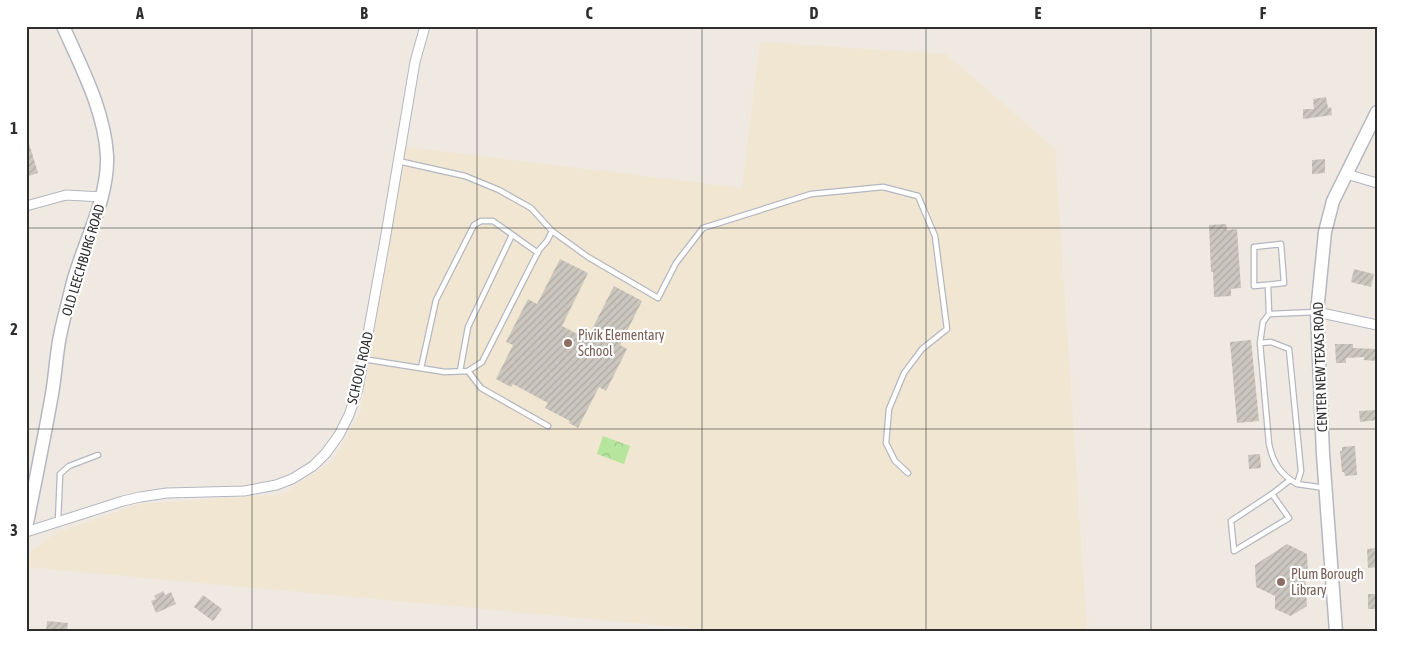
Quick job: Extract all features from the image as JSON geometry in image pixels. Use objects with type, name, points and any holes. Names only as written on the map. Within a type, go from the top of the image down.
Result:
[{"type":"street","name":"OLD LEECHBURG ROAD","points":[[26,528],[67,305],[80,260],[102,197],[106,176],[107,156],[104,133],[92,92],[63,26]]},
{"type":"street","name":"SCHOOL ROAD","points":[[26,532],[140,497],[167,493],[244,491],[276,485],[292,479],[313,466],[326,453],[339,435],[349,415],[358,389],[415,62],[425,26]]},
{"type":"street","name":"CENTER NEW TEXAS ROAD","points":[[1336,632],[1317,312],[1325,232],[1333,201],[1377,112]]},
{"type":"street","points":[[1346,174],[1377,183]]},
{"type":"street","points":[[26,206],[66,195],[102,197]]},
{"type":"street","points":[[1317,312],[1377,325]]},
{"type":"lane","points":[[398,161],[465,176],[499,190],[531,208],[552,231],[588,257],[658,298],[676,263],[703,228],[811,194],[883,187],[918,196],[934,236],[947,328],[922,349],[904,374],[889,409],[886,443],[895,461],[908,473]]},
{"type":"lane","points":[[421,368],[436,300],[474,225],[481,221],[493,221],[538,253]]},
{"type":"lane","points":[[364,359],[445,372],[468,371],[482,362],[538,253],[552,231]]},
{"type":"lane","points":[[460,371],[468,327],[512,235]]},
{"type":"lane","points":[[1281,244],[1284,283],[1268,285],[1254,286],[1254,247],[1281,244]]},
{"type":"lane","points":[[1268,285],[1269,314],[1263,322],[1260,343],[1271,454],[1280,472],[1290,480],[1297,484],[1326,488]]},
{"type":"lane","points":[[1269,314],[1317,312]]},
{"type":"lane","points":[[1260,343],[1271,342],[1289,350],[1301,471],[1297,484]]},
{"type":"lane","points":[[468,371],[482,388],[548,426]]},
{"type":"lane","points":[[58,522],[60,474],[69,466],[98,456]]},
{"type":"lane","points":[[1272,494],[1289,518],[1234,552],[1231,521],[1290,480]]},
{"type":"shaded area","points":[[760,42],[946,54],[1055,149],[1087,632],[735,632],[28,567],[32,550],[56,533],[140,504],[283,494],[333,461],[361,410],[406,147],[742,188]]},
{"type":"green space","points":[[603,436],[630,446],[624,464],[597,454]]},
{"type":"building","points":[[1326,97],[1328,108],[1331,107],[1332,115],[1303,119],[1303,109],[1314,109],[1313,99]]},
{"type":"building","points":[[26,140],[28,140],[38,173],[26,177]]},
{"type":"building","points":[[1325,159],[1325,173],[1312,174],[1312,160]]},
{"type":"building","points":[[1226,224],[1227,230],[1237,229],[1241,288],[1231,289],[1231,296],[1214,297],[1209,225]]},
{"type":"building","name":"Pivik Elementary School","points":[[560,259],[588,273],[562,326],[587,339],[614,286],[642,301],[620,345],[627,349],[606,391],[599,387],[578,428],[569,423],[570,421],[545,408],[548,403],[513,384],[511,387],[496,379],[513,345],[506,342],[528,299],[537,304]]},
{"type":"building","points":[[1354,269],[1374,274],[1371,287],[1351,282]]},
{"type":"building","points":[[1251,340],[1259,421],[1237,423],[1230,342]]},
{"type":"building","points":[[1335,344],[1353,344],[1353,348],[1377,349],[1377,361],[1364,360],[1364,357],[1346,358],[1346,363],[1336,363]]},
{"type":"building","points":[[1377,410],[1377,420],[1360,422],[1359,411]]},
{"type":"building","points":[[1355,446],[1357,475],[1345,476],[1344,472],[1342,472],[1340,451],[1342,451],[1342,447]]},
{"type":"building","points":[[1260,454],[1261,468],[1249,469],[1248,455]]},
{"type":"building","name":"Plum Borough Library","points":[[1287,544],[1307,554],[1308,576],[1305,577],[1307,606],[1291,616],[1275,609],[1275,596],[1256,587],[1255,565]]},
{"type":"building","points":[[1377,548],[1377,567],[1368,568],[1367,549]]},
{"type":"building","points":[[163,591],[165,595],[171,592],[176,604],[156,613],[151,601],[156,599],[154,596]]},
{"type":"building","points":[[1368,594],[1377,594],[1377,609],[1368,609]]},
{"type":"building","points":[[203,595],[222,609],[213,621],[194,607]]},
{"type":"building","points":[[47,621],[68,623],[67,632],[46,632]]},
{"type":"place","name":"Pivik Elementary School","points":[[568,343]]},
{"type":"place","name":"Plum Borough Library","points":[[1281,582]]}]
